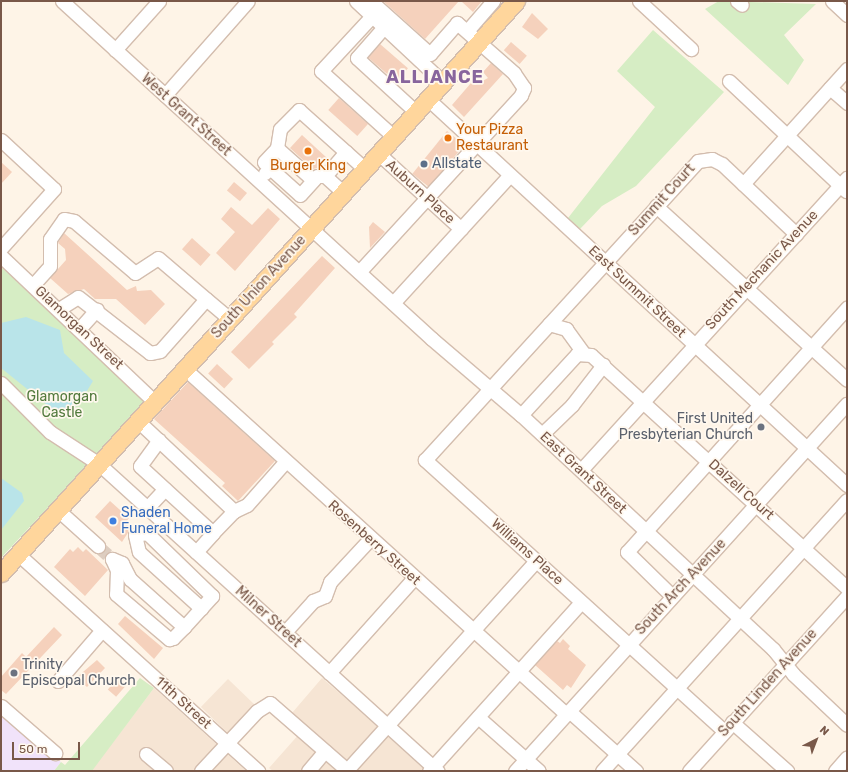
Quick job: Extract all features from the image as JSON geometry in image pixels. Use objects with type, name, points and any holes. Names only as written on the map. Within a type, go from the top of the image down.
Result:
[{"type":"main road","name":"South Union Avenue","points":[[1,573],[444,82],[473,37],[516,1]]},
{"type":"street","points":[[115,50],[159,1]]},
{"type":"street","points":[[165,95],[248,1]]},
{"type":"street","points":[[356,1],[384,27],[418,51],[430,54],[457,23],[514,73],[524,88],[476,144],[359,272]]},
{"type":"street","points":[[370,1],[418,51],[444,82]]},
{"type":"street","points":[[473,37],[493,1]]},
{"type":"street","points":[[639,1],[691,49]]},
{"type":"street","points":[[832,1],[847,15]]},
{"type":"street","name":"West Grant Street","points":[[66,3],[115,50],[311,229]]},
{"type":"street","points":[[372,16],[321,71],[394,137]]},
{"type":"street","points":[[384,27],[357,58],[416,112]]},
{"type":"street","points":[[743,184],[788,137],[847,69]]},
{"type":"street","points":[[729,81],[788,137],[845,185]]},
{"type":"street","points":[[830,88],[847,103]]},
{"type":"street","name":"East Summit Street","points":[[428,99],[605,264],[808,447],[847,485]]},
{"type":"street","points":[[346,152],[300,195],[264,162],[277,148],[280,130],[299,110],[346,152],[365,169]]},
{"type":"street","points":[[1,140],[54,189],[1,248]]},
{"type":"street","points":[[277,148],[319,178],[344,193]]},
{"type":"street","name":"Auburn Place","points":[[378,154],[460,229]]},
{"type":"street","name":"Summit Court","points":[[425,460],[492,390],[549,324],[698,161],[712,159],[722,164],[796,234]]},
{"type":"street","points":[[258,180],[270,168]]},
{"type":"street","points":[[393,303],[510,175]]},
{"type":"street","name":"South Mechanic Avenue","points":[[581,470],[693,344],[796,234],[845,185]]},
{"type":"street","points":[[656,206],[847,380]]},
{"type":"street","points":[[33,285],[50,266],[50,239],[64,219],[74,221],[135,273],[158,258],[230,319]]},
{"type":"street","name":"East Grant Street","points":[[311,229],[393,303],[522,415],[739,618],[847,725]]},
{"type":"street","name":"Glamorgan Street","points":[[1,256],[80,328],[155,402]]},
{"type":"street","points":[[59,309],[78,297],[97,309],[150,353],[160,351],[206,299]]},
{"type":"street","points":[[672,596],[627,552],[710,462],[810,347],[847,308]]},
{"type":"street","points":[[80,328],[97,309]]},
{"type":"street","points":[[522,415],[583,352],[566,329],[549,324]]},
{"type":"street","name":"Dalzell Court","points":[[583,352],[603,365],[804,546],[847,588]]},
{"type":"street","points":[[542,434],[572,405],[603,365]]},
{"type":"street","name":"Rosenberry Street","points":[[184,369],[472,632],[636,771]]},
{"type":"street","name":"Milner Street","points":[[1,383],[50,432],[99,464],[387,725],[433,770]]},
{"type":"street","name":"South Arch Avenue","points":[[515,771],[847,404]]},
{"type":"street","points":[[138,421],[234,511]]},
{"type":"street","points":[[159,440],[140,466],[213,533]]},
{"type":"street","name":"Williams Place","points":[[425,460],[677,689],[786,771]]},
{"type":"street","points":[[196,552],[234,511],[247,505],[285,462]]},
{"type":"street","points":[[148,508],[165,489]]},
{"type":"street","points":[[602,771],[847,500]]},
{"type":"street","points":[[58,510],[98,546]]},
{"type":"street","points":[[184,627],[130,579],[122,564],[110,557],[117,570],[116,594],[165,638],[173,638],[184,627],[200,608],[212,596],[212,592],[147,532],[135,535],[139,552],[200,608]]},
{"type":"street","points":[[285,632],[313,601],[325,596],[330,582],[370,539]]},
{"type":"street","name":"11th Street","points":[[18,554],[258,771]]},
{"type":"street","points":[[201,771],[257,711],[270,703],[347,771],[536,561]]},
{"type":"street","points":[[329,673],[413,578]]},
{"type":"street","name":"South Linden Avenue","points":[[695,769],[728,727],[847,596]]},
{"type":"street","points":[[433,770],[478,716],[581,602]]},
{"type":"street","points":[[58,681],[102,630]]},
{"type":"street","points":[[1,706],[55,753]]},
{"type":"street","points":[[478,716],[539,771]]},
{"type":"street","points":[[308,771],[325,751]]},
{"type":"street","points":[[146,754],[166,771]]},
{"type":"street","points":[[835,771],[847,757]]},
{"type":"shaded area","points":[[322,678],[426,771],[273,771],[269,768],[300,733],[286,720]]},
{"type":"shaded area","points":[[228,679],[257,707],[230,735],[201,707]]},
{"type":"shaded area","points":[[154,688],[246,771],[92,770]]},
{"type":"shaded area","points":[[1,708],[61,762],[54,771],[1,771]]},
{"type":"green space","points":[[719,1],[816,4],[784,35],[804,60],[788,85],[705,9]]},
{"type":"green space","points":[[653,30],[724,92],[636,186],[602,206],[580,229],[568,218],[655,107],[617,71]]},
{"type":"green space","name":"Glamorgan Castle","points":[[1,267],[147,401],[1,558]]},
{"type":"green space","points":[[140,678],[154,688],[92,771],[54,771],[61,762],[65,765]]},
{"type":"water","points":[[26,317],[60,330],[64,353],[93,381],[79,404],[66,413],[57,413],[1,368],[1,323]]},
{"type":"water","points":[[1,478],[22,493],[24,501],[1,530]]},
{"type":"building","points":[[383,1],[459,1],[425,39]]},
{"type":"building","points":[[461,1],[482,1],[473,12]]},
{"type":"building","points":[[532,13],[548,29],[538,39],[522,27]]},
{"type":"building","points":[[511,42],[527,56],[520,64],[504,50]]},
{"type":"building","points":[[380,44],[408,68],[396,82],[368,58]]},
{"type":"building","points":[[491,63],[503,74],[464,117],[452,105],[471,83],[475,85],[488,78],[483,72]]},
{"type":"building","points":[[339,98],[368,124],[357,136],[328,110]]},
{"type":"building","points":[[447,131],[464,145],[429,188],[412,174]]},
{"type":"building","points":[[302,135],[327,158],[317,168],[313,169],[290,148]]},
{"type":"building","points":[[1,162],[12,172],[1,184]]},
{"type":"building","points":[[234,182],[247,193],[240,201],[227,190]]},
{"type":"building","points":[[231,207],[252,225],[268,208],[280,219],[235,271],[216,253],[235,232],[221,219]]},
{"type":"building","points":[[373,222],[385,232],[370,248],[369,227]]},
{"type":"building","points":[[64,233],[127,290],[136,286],[137,291],[151,290],[165,304],[145,325],[116,299],[95,299],[84,289],[68,294],[50,278],[66,260],[65,249],[58,243]]},
{"type":"building","points":[[192,238],[211,255],[201,266],[182,249]]},
{"type":"building","points":[[322,256],[335,268],[294,314],[297,317],[272,342],[274,344],[249,369],[231,352]]},
{"type":"building","points":[[217,364],[233,379],[224,389],[208,374]]},
{"type":"building","points":[[188,382],[275,461],[238,501],[222,486],[225,483],[154,419]]},
{"type":"building","name":"Shaden Funeral Home","points":[[110,501],[129,518],[125,523],[131,528],[122,542],[95,517]]},
{"type":"building","points":[[78,547],[83,552],[86,549],[108,570],[85,596],[54,567],[70,549],[73,552]]},
{"type":"building","points":[[125,616],[163,648],[154,659],[118,624]]},
{"type":"building","points":[[54,627],[62,635],[6,694],[1,690],[1,677],[22,653],[26,657]]},
{"type":"building","points":[[563,639],[570,646],[568,649],[586,665],[571,688],[567,685],[563,690],[535,665],[557,641],[560,643]]},
{"type":"building","points":[[97,660],[105,668],[87,687],[76,678]]},
{"type":"building","points":[[117,679],[125,686],[116,697],[108,690]]},
{"type":"tunnel","points":[[98,546],[108,555]]},
{"type":"place","name":"Your Pizza Restaurant","points":[[448,138]]},
{"type":"place","name":"Burger King","points":[[308,151]]},
{"type":"place","name":"Allstate","points":[[424,164]]},
{"type":"place","name":"First United Presbyterian Church","points":[[761,427]]},
{"type":"place","name":"Shaden Funeral Home","points":[[113,521]]},
{"type":"place","name":"Trinity Episcopal Church","points":[[14,673]]},
{"type":"district","name":"ALLIANCE","points":[[435,77]]}]
